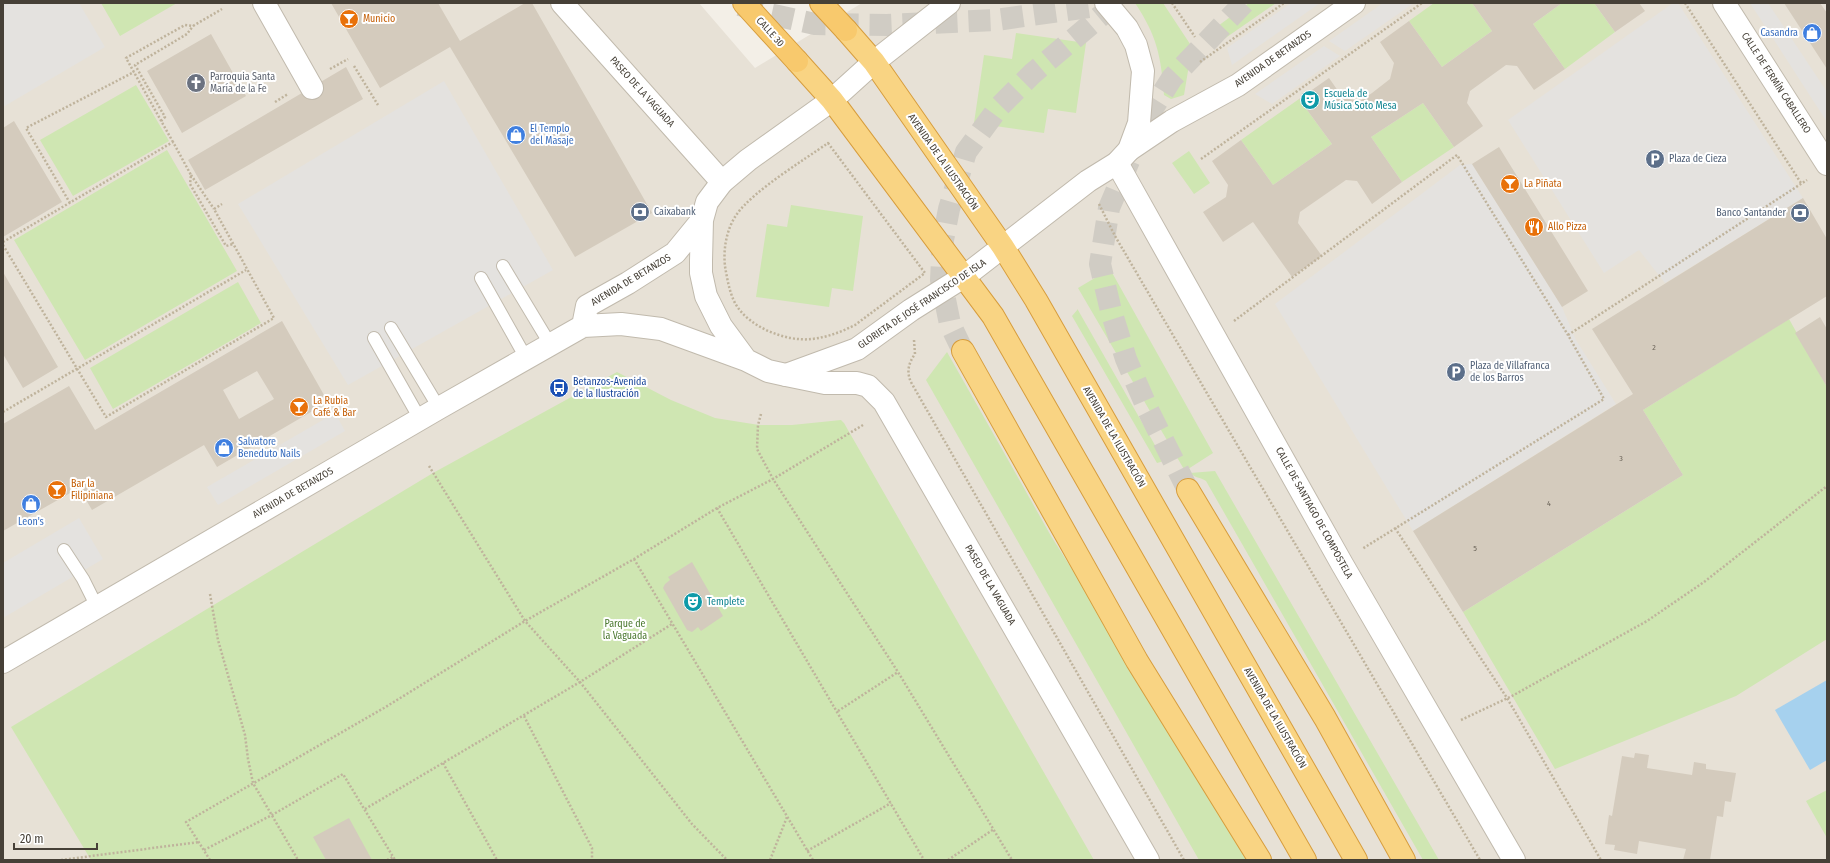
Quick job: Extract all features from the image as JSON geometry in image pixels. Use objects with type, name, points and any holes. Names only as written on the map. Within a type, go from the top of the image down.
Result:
[{"type":"highway","name":"CALLE 30","points":[[744,3],[832,100]]},
{"type":"highway","name":"AVENIDA DE LA ILUSTRACIÓN","points":[[822,3],[874,62],[1003,247],[1036,300],[1356,860]]},
{"type":"highway","points":[[832,100],[993,316],[1304,860]]},
{"type":"highway","points":[[963,351],[1137,661],[1260,860]]},
{"type":"highway","points":[[1188,490],[1325,718],[1404,860]]},
{"type":"street","points":[[264,3],[312,88]]},
{"type":"street","name":"PASEO DE LA VAGUADA","points":[[562,3],[722,182]]},
{"type":"street","points":[[786,375],[768,371],[746,360],[721,326],[706,296],[701,273],[702,220],[707,202],[722,182],[748,160],[832,100],[874,62],[949,3]]},
{"type":"street","points":[[1106,3],[1127,28],[1136,44],[1143,71],[1140,123],[1123,157]]},
{"type":"street","name":"AVENIDA DE BETANZOS","points":[[1123,157],[1172,121],[1238,85],[1354,3]]},
{"type":"street","name":"CALLE DE FERMÍN CABALLERO","points":[[1724,3],[1827,164]]},
{"type":"street","name":"GLORIETA DE JOSÉ FRANCISCO DE ISLA","points":[[786,375],[857,349],[964,276],[1088,181],[1123,157]]},
{"type":"street","name":"CALLE DE SANTIAGO DE COMPOSTELA","points":[[1123,157],[1214,336],[1342,564],[1514,860]]},
{"type":"street","name":"AVENIDA DE BETANZOS","points":[[583,326],[587,306],[628,283],[675,253],[702,220]]},
{"type":"street","name":"AVENIDA DE BETANZOS","points":[[3,662],[420,419],[583,326],[621,324],[661,329],[746,360]]},
{"type":"street","name":"PASEO DE LA VAGUADA","points":[[786,375],[825,383],[857,383],[868,386],[884,402],[1148,860]]},
{"type":"lane","points":[[503,266],[550,344]]},
{"type":"lane","points":[[481,278],[526,358]]},
{"type":"lane","points":[[391,328],[439,408]]},
{"type":"lane","points":[[374,338],[420,419]]},
{"type":"lane","points":[[64,550],[83,579],[97,607]]},
{"type":"path","points":[[1172,3],[1195,37]]},
{"type":"path","points":[[1200,62],[1284,3]]},
{"type":"path","points":[[1202,159],[1422,3]]},
{"type":"path","points":[[1685,3],[1801,184]]},
{"type":"path","points":[[162,121],[165,117],[135,64],[186,34],[192,26],[222,9]]},
{"type":"path","points":[[173,142],[3,243],[106,417],[274,318],[246,270],[214,209],[191,175],[162,121],[126,58],[185,24],[192,26]]},
{"type":"path","points":[[354,66],[378,104]]},
{"type":"path","points":[[70,203],[26,128],[134,72]]},
{"type":"path","points":[[828,143],[925,273],[893,297],[855,325],[825,337],[810,339],[791,337],[767,330],[743,314],[736,304],[729,287],[724,258],[732,224],[744,205],[828,143]]},
{"type":"path","points":[[1214,336],[1457,155],[1568,335],[1604,399],[1395,528],[1342,564]]},
{"type":"path","points":[[191,175],[190,184],[226,246],[233,244]]},
{"type":"path","points":[[1568,335],[1808,179]]},
{"type":"path","points":[[1088,181],[1115,236],[1480,860]]},
{"type":"path","points":[[214,209],[222,204]]},
{"type":"path","points":[[3,412],[246,270]]},
{"type":"path","points":[[893,297],[911,328],[915,345],[915,354],[910,360],[907,376],[1184,860]]},
{"type":"path","points":[[761,414],[758,425],[757,449],[773,479],[898,672],[1012,860]]},
{"type":"path","points":[[210,860],[186,822],[384,708],[525,621],[634,559],[717,508],[773,479],[863,425]]},
{"type":"path","points":[[429,466],[525,621],[580,682],[692,824],[727,860]]},
{"type":"path","points":[[1439,730],[1507,698],[1647,621],[1704,582],[1827,486]]},
{"type":"path","points":[[717,508],[838,711],[924,860]]},
{"type":"path","points":[[1395,528],[1507,698],[1601,860]]},
{"type":"path","points":[[634,559],[812,860]]},
{"type":"path","points":[[210,594],[218,640],[245,735],[253,783],[298,860]]},
{"type":"path","points":[[364,809],[524,716],[672,624]]},
{"type":"path","points":[[838,711],[898,672]]},
{"type":"path","points":[[524,716],[592,848],[592,860]]},
{"type":"path","points":[[443,763],[497,860]]},
{"type":"path","points":[[204,850],[272,815],[344,774],[395,860]]},
{"type":"path","points":[[807,851],[891,803]]},
{"type":"path","points":[[770,860],[787,816]]},
{"type":"path","points":[[948,860],[994,829]]},
{"type":"path","points":[[61,860],[199,842]]},
{"type":"path","points":[[387,860],[393,856]]},
{"type":"shaded area","points":[[3,3],[699,3],[755,68],[862,3],[1827,3],[1827,860],[3,860]]},
{"type":"shaded area","points":[[3,3],[79,3],[105,47],[3,107]]},
{"type":"shaded area","points":[[1291,3],[1320,3],[1232,65],[1227,48]]},
{"type":"shaded area","points":[[1383,3],[1414,3],[1345,51],[1329,41]]},
{"type":"shaded area","name":"Plaza de Cieza","points":[[1673,3],[1678,3],[1803,198],[1665,283],[1639,250],[1604,273],[1508,120]]},
{"type":"shaded area","points":[[1750,3],[1768,3],[1827,92],[1827,122]]},
{"type":"shaded area","points":[[1324,46],[1340,56],[1272,104],[1255,94]]},
{"type":"shaded area","points":[[444,81],[553,270],[348,385],[238,204]]},
{"type":"shaded area","name":"Plaza de Villafranca de los Barros","points":[[1472,164],[1562,307],[1576,340],[1616,404],[1413,531],[1275,304],[1460,165]]},
{"type":"shaded area","points":[[335,413],[345,431],[218,505],[207,487]]},
{"type":"shaded area","points":[[79,518],[103,559],[3,618],[3,563]]},
{"type":"green space","points":[[101,3],[177,3],[120,36]]},
{"type":"green space","points":[[1135,3],[1163,3],[1192,47],[1184,95],[1171,99],[1164,95],[1157,47],[1148,26]]},
{"type":"green space","points":[[1249,3],[1276,3],[1224,39],[1218,26]]},
{"type":"green space","points":[[1434,3],[1472,3],[1492,31],[1442,67],[1409,21]]},
{"type":"green space","points":[[1562,3],[1594,3],[1615,32],[1565,69],[1533,24]]},
{"type":"green space","points":[[1016,33],[1086,43],[1076,113],[1048,109],[1044,133],[974,123],[984,55],[1012,59]]},
{"type":"green space","points":[[136,85],[169,141],[73,196],[40,140]]},
{"type":"green space","points":[[1299,99],[1332,144],[1273,185],[1241,140]]},
{"type":"green space","points":[[1423,103],[1454,147],[1402,182],[1371,137]]},
{"type":"green space","points":[[167,150],[237,271],[85,360],[14,240]]},
{"type":"green space","points":[[1189,151],[1210,183],[1194,194],[1172,163]]},
{"type":"green space","points":[[791,205],[863,216],[853,291],[832,288],[829,307],[756,297],[767,224],[787,227]]},
{"type":"green space","points":[[1110,269],[1213,453],[1185,471],[1078,288]]},
{"type":"green space","points":[[238,282],[261,323],[113,409],[90,368]]},
{"type":"green space","points":[[1078,309],[1164,461],[1157,463],[1072,316]]},
{"type":"green space","points":[[1789,319],[1827,387],[1827,639],[1736,696],[1555,769],[1463,612],[1683,475],[1643,410]]},
{"type":"green space","points":[[947,352],[1051,536],[1256,860],[1199,860],[926,380]]},
{"type":"green space","name":"Parque de la Vaguada","points":[[617,372],[671,400],[715,418],[759,425],[792,425],[841,420],[844,423],[1094,860],[91,860],[11,727],[433,473]]},
{"type":"green space","points":[[1215,471],[1439,860],[1423,860],[1206,481],[1190,473]]},
{"type":"green space","points":[[1827,790],[1827,838],[1806,801]]},
{"type":"water","points":[[1827,680],[1827,760],[1810,770],[1775,710]]},
{"type":"building","points":[[331,3],[438,3],[460,41],[525,3],[532,3],[652,213],[575,257],[450,47],[380,88]]},
{"type":"building","points":[[1472,3],[1562,3],[1533,24],[1565,69],[1534,90],[1517,66],[1506,65],[1470,91],[1467,103],[1483,126],[1454,147],[1423,103],[1371,137],[1402,182],[1372,204],[1357,181],[1346,180],[1300,212],[1298,223],[1322,256],[1292,277],[1253,222],[1223,242],[1203,212],[1226,197],[1228,185],[1212,161],[1241,140],[1273,185],[1332,144],[1299,99],[1329,78],[1343,98],[1360,101],[1372,93],[1390,79],[1394,63],[1380,42],[1409,21],[1442,67],[1492,31]]},
{"type":"building","points":[[1594,3],[1639,3],[1645,11],[1615,32]]},
{"type":"building","points":[[1784,3],[1820,3],[1827,13],[1827,69]]},
{"type":"building","name":"Parroquia Santa María de la Fe","points":[[211,34],[246,96],[182,133],[147,71]]},
{"type":"building","points":[[346,67],[363,99],[205,190],[188,160]]},
{"type":"building","points":[[14,121],[62,202],[3,237],[3,128]]},
{"type":"building","points":[[1499,147],[1588,291],[1562,307],[1472,164]]},
{"type":"building","points":[[1803,198],[1827,239],[1827,296],[1643,410],[1683,475],[1463,612],[1413,531],[1633,394],[1592,329]]},
{"type":"building","points":[[3,272],[58,367],[23,388],[3,354]]},
{"type":"building","points":[[1820,317],[1827,329],[1827,387],[1795,333]]},
{"type":"building","points":[[282,321],[328,402],[217,467],[204,445],[92,510],[79,488],[3,531],[3,424],[69,386],[95,430]],"holes":[[[257,371],[274,399],[239,419],[223,390]]]},
{"type":"building","name":"Templete","points":[[692,562],[723,616],[701,631],[698,627],[692,632],[687,630],[663,588],[670,580],[668,577]]},
{"type":"building","points":[[1635,753],[1649,755],[1647,768],[1692,775],[1694,762],[1706,764],[1706,769],[1736,773],[1731,802],[1725,801],[1723,817],[1717,816],[1710,860],[1683,860],[1686,849],[1639,841],[1637,854],[1614,850],[1615,845],[1605,844],[1609,815],[1612,816],[1622,756],[1634,758]]},
{"type":"building","points":[[349,818],[372,860],[326,860],[313,837]]},
{"type":"tunnel","points":[[963,351],[950,324],[941,280],[943,240],[949,209],[966,152],[999,107],[1032,74],[1116,3]]},
{"type":"tunnel","points":[[740,5],[765,13],[815,24],[887,25],[996,20],[1118,3]]},
{"type":"tunnel","points":[[1188,490],[1148,410],[1126,359],[1111,311],[1100,264],[1109,208],[1148,116],[1172,78],[1244,3]]},
{"type":"place","name":"Municio","points":[[349,19]]},
{"type":"place","name":"Casandra","points":[[1812,33]]},
{"type":"place","name":"Parroquia Santa María de la Fe","points":[[196,83]]},
{"type":"place","name":"Escuela de Música Soto Mesa","points":[[1310,100]]},
{"type":"place","name":"El Templo del Masaje","points":[[516,135]]},
{"type":"place","name":"Plaza de Cieza","points":[[1655,159]]},
{"type":"place","name":"La Piñata","points":[[1510,184]]},
{"type":"place","name":"Caixabank","points":[[640,212]]},
{"type":"place","name":"Banco Santander","points":[[1800,213]]},
{"type":"place","name":"Allo Pizza","points":[[1534,227]]},
{"type":"place","name":"Plaza de Villafranca de los Barros","points":[[1456,372]]},
{"type":"place","name":"Betanzos-Avenida de la Ilustración","points":[[559,388]]},
{"type":"place","name":"La Rubia Café & Bar","points":[[299,407]]},
{"type":"place","name":"Salvatore Beneduto Nails","points":[[224,448]]},
{"type":"place","name":"Bar la Filipiniana","points":[[57,490]]},
{"type":"place","name":"Leon's","points":[[31,504]]},
{"type":"place","name":"Templete","points":[[693,602]]}]
